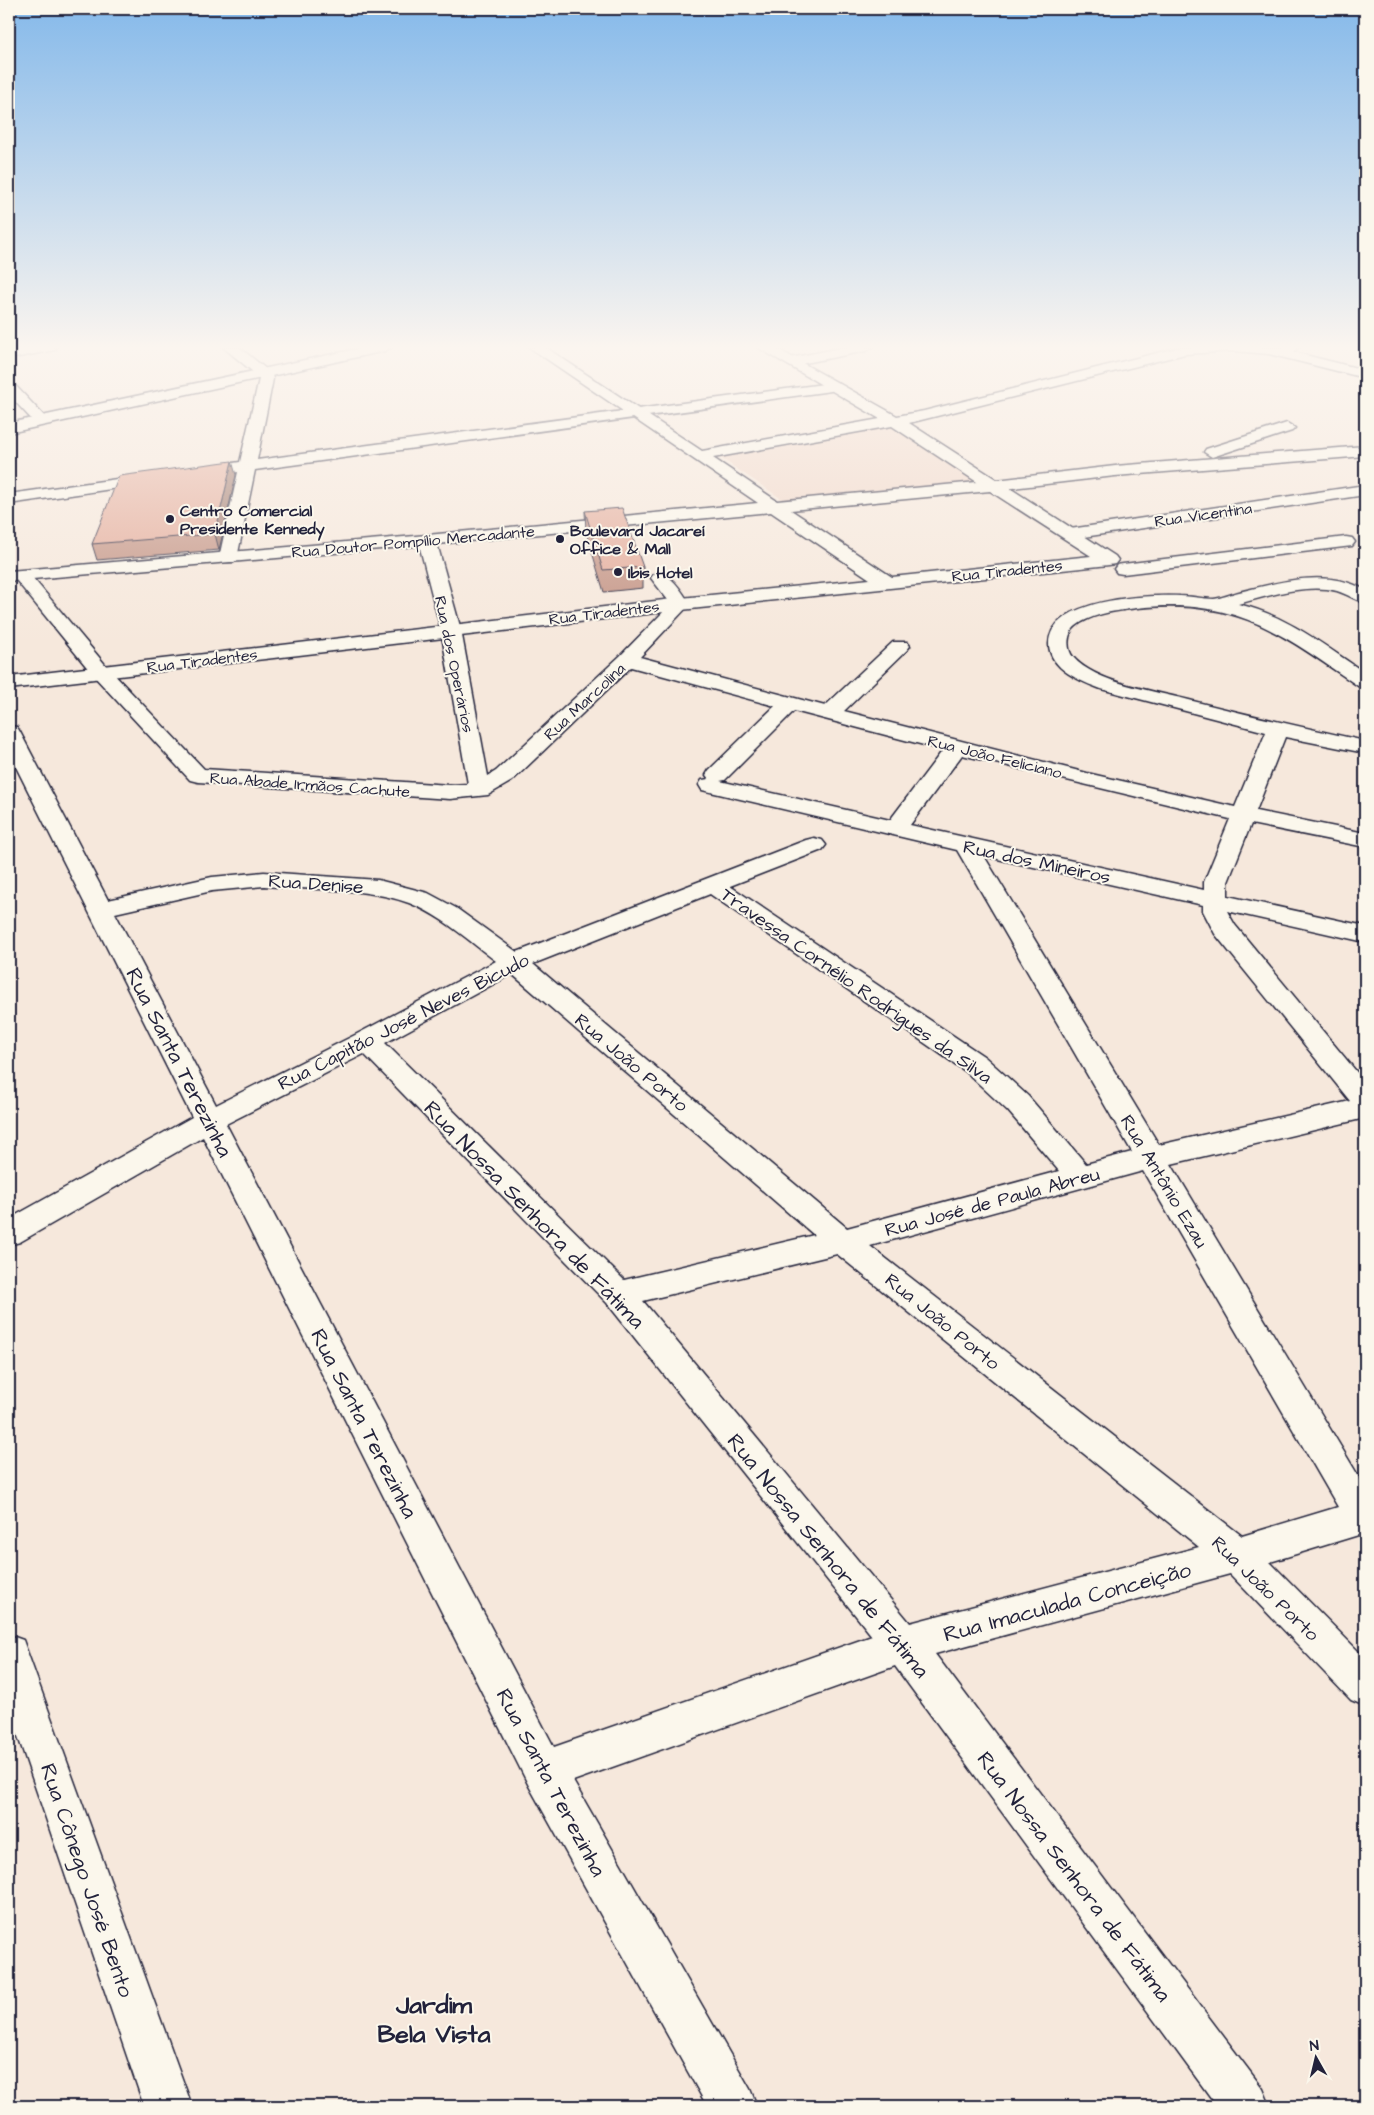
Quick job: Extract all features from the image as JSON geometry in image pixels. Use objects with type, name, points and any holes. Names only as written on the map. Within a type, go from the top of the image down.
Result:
[{"type":"street","points":[[228,558],[253,446]]},
{"type":"street","points":[[9,498],[400,446]]},
{"type":"street","points":[[684,446],[778,507],[887,582]]},
{"type":"street","points":[[699,456],[759,446]]},
{"type":"street","points":[[934,446],[1172,600]]},
{"type":"street","points":[[1165,467],[1232,446]]},
{"type":"street","points":[[1165,467],[1365,451]]},
{"type":"street","name":"Rua Doutor Pompílio Mercadante","points":[[15,575],[427,540],[778,507],[1165,467]]},
{"type":"street","name":"Rua Vicentina","points":[[1070,534],[1365,490]]},
{"type":"street","name":"Rua dos Operários","points":[[427,540],[451,630],[480,790]]},
{"type":"street","name":"Rua Tiradentes","points":[[9,684],[451,630],[887,582],[1116,564],[1346,542]]},
{"type":"street","name":"Rua Abade Irmãos Cachute","points":[[15,575],[195,774],[200,776],[450,792],[480,790]]},
{"type":"street","points":[[660,578],[681,604]]},
{"type":"street","points":[[1216,604],[1236,597],[1312,582],[1345,586],[1365,598]]},
{"type":"street","points":[[1365,682],[1274,623],[1251,612],[1216,604],[1172,600],[1102,608],[1069,620],[1058,638],[1064,658],[1091,679],[1108,686],[1278,729],[1365,747]]},
{"type":"street","name":"Rua Marcolina","points":[[480,790],[504,776],[627,660],[681,604]]},
{"type":"street","points":[[829,714],[900,646]]},
{"type":"street","name":"Rua João Feliciano","points":[[627,660],[957,747],[1242,817],[1365,840]]},
{"type":"street","name":"Rua dos Mineiros","points":[[790,703],[714,780],[895,829],[1365,934]]},
{"type":"street","points":[[1278,729],[1216,882],[1215,911],[1224,928],[1365,1100]]},
{"type":"street","name":"Rua Santa Terezinha","points":[[9,732],[544,1770],[733,2106]]},
{"type":"street","points":[[895,829],[957,747]]},
{"type":"street","name":"Rua Capitão José Neves Bicudo","points":[[9,1233],[210,1120],[367,1041],[514,962],[814,845]]},
{"type":"street","name":"Rua Antônio Ezau","points":[[966,845],[1364,1516]]},
{"type":"street","name":"Rua Denise","points":[[100,910],[212,884],[238,880],[264,879],[378,887],[419,898],[514,962]]},
{"type":"street","name":"Travessa Cornélio Rodrigues da Silva","points":[[712,885],[975,1064],[1004,1088],[1034,1118],[1080,1177]]},
{"type":"street","name":"Rua João Porto","points":[[514,962],[842,1240],[1237,1555],[1365,1686]]},
{"type":"street","name":"Rua Nossa Senhora de Fátima","points":[[367,1041],[618,1294],[903,1644],[1246,2106]]},
{"type":"street","name":"Rua José de Paula Abreu","points":[[618,1294],[842,1240],[1151,1158],[1365,1108]]},
{"type":"street","name":"Rua Imaculada Conceição","points":[[544,1770],[903,1644],[1237,1555],[1364,1516]]},
{"type":"street","name":"Rua Cônego José Bento","points":[[9,1654],[168,2106]]},
{"type":"shaded area","points":[[772,446],[922,446],[977,481],[785,501],[716,455]]},
{"type":"building","name":"Centro Comercial Presidente Kennedy","points":[[232,461],[215,534],[92,544],[119,476]]},
{"type":"building","points":[[622,508],[643,567],[603,570],[585,511]]},
{"type":"place","name":"Centro Comercial Presidente Kennedy","points":[[170,519]]},
{"type":"place","name":"Boulevard Jacareí Office & Mall","points":[[560,539]]},
{"type":"place","name":"Ibis Hotel","points":[[618,572]]},
{"type":"district","name":"Jardim Bela Vista","points":[[434,2018]]}]
